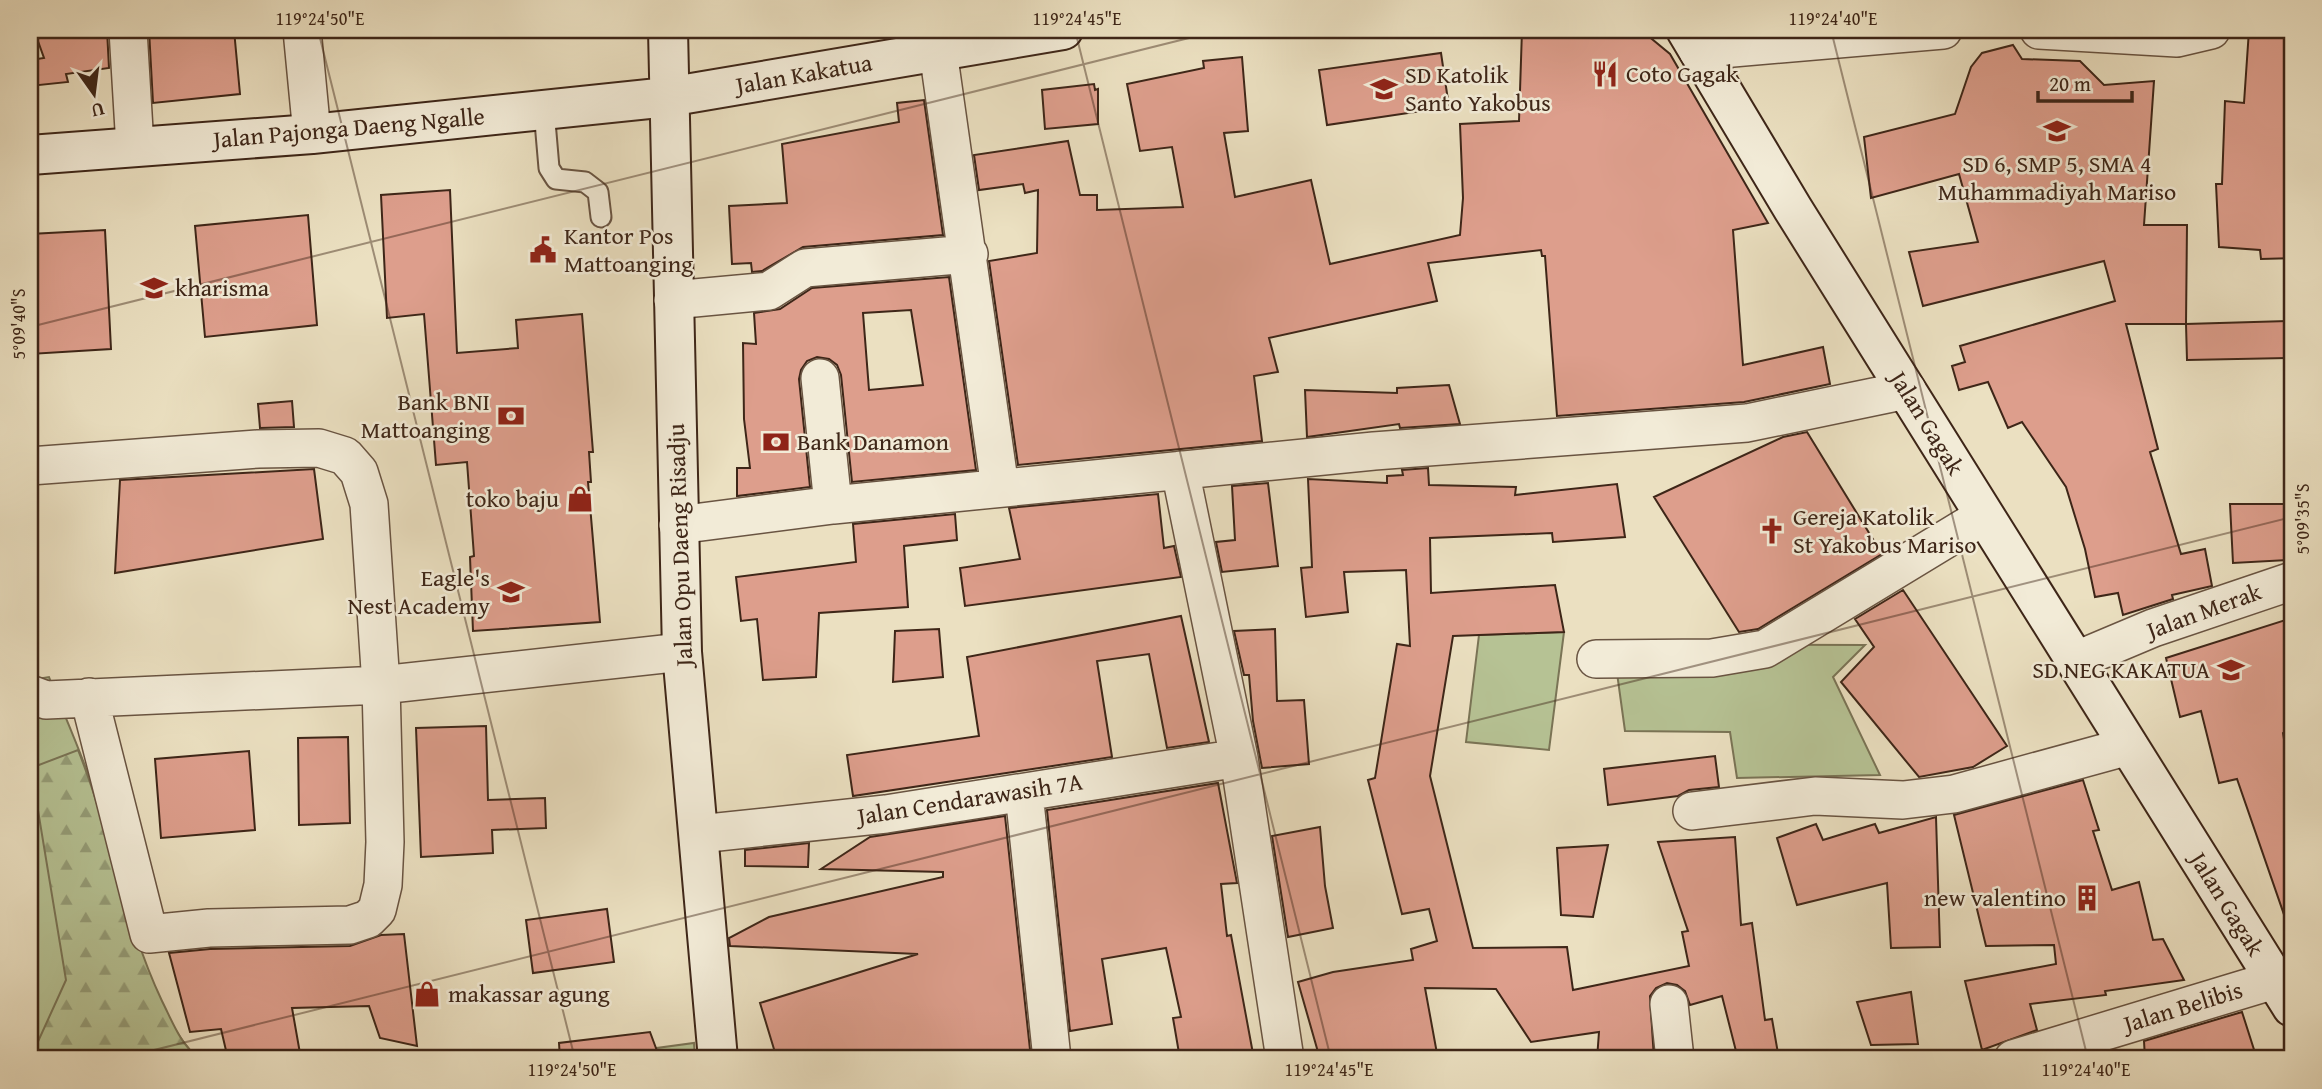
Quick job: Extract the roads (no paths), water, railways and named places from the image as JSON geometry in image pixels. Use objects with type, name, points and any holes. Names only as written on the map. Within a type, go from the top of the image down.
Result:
[{"type":"main road","name":"Jalan Opu Daeng Risadju","points":[[668,30],[682,652],[718,1059]]},
{"type":"main road","name":"Jalan Kakatua","points":[[668,97],[1063,30]]},
{"type":"main road","name":"Jalan Gagak","points":[[1692,40],[1984,516],[2077,660],[2283,993]]},
{"type":"main road","name":"Jalan Pajonga Daeng Ngalle","points":[[30,155],[312,134],[668,97]]},
{"type":"street","points":[[128,30],[135,147]]},
{"type":"street","points":[[302,30],[312,134]]},
{"type":"street","name":"Jalan Gagak","points":[[1692,40],[1943,30]]},
{"type":"street","points":[[2039,30],[2177,38],[2211,30]]},
{"type":"street","points":[[938,51],[969,254],[1000,488]]},
{"type":"street","points":[[673,300],[769,291],[805,268],[969,254]]},
{"type":"street","points":[[820,378],[834,505]]},
{"type":"street","points":[[678,525],[834,505],[1374,451],[1747,423],[1907,390]]},
{"type":"street","points":[[30,466],[258,449],[319,448],[345,456],[359,472],[369,504],[381,685],[385,842],[383,885],[377,910],[368,919],[350,925],[209,928],[149,934],[89,697]]},
{"type":"street","points":[[1180,470],[1239,758],[1285,1059]]},
{"type":"street","points":[[1596,659],[1712,658],[1765,649],[1984,516]]},
{"type":"street","name":"Jalan Merak","points":[[2077,660],[2153,628],[2292,581]]},
{"type":"street","points":[[30,694],[46,700],[381,685],[682,652]]},
{"type":"street","points":[[1692,811],[1815,796],[1903,800],[1954,794],[2129,746]]},
{"type":"street","name":"Jalan Cendarawasih 7A","points":[[699,834],[886,814],[1239,758]]},
{"type":"street","points":[[1024,793],[1052,1059]]},
{"type":"street","name":"Jalan Belibis","points":[[2013,1059],[2283,993]]},
{"type":"street","points":[[1669,1004],[1675,1059]]},
{"type":"lane","points":[[544,110],[549,168],[556,179],[584,182],[597,192],[601,217]]},
{"type":"place","name":"Coto Gagak","points":[[1605,74]]},
{"type":"place","name":"SD Katolik Santo Yakobus","points":[[1384,89]]},
{"type":"place","name":"SD 6, SMP 5, SMA 4 Muhammadiyah Mariso","points":[[2057,131]]},
{"type":"place","name":"Kantor Pos Mattoanging","points":[[543,250]]},
{"type":"place","name":"kharisma","points":[[154,288]]},
{"type":"place","name":"Bank BNI Mattoanging","points":[[511,416]]},
{"type":"place","name":"Bank Danamon","points":[[776,442]]},
{"type":"place","name":"toko baju","points":[[580,499]]},
{"type":"place","name":"Gereja Katolik St Yakobus Mariso","points":[[1772,531]]},
{"type":"place","name":"Eagle's Nest Academy","points":[[511,592]]},
{"type":"place","name":"SD NEG KAKATUA","points":[[2231,670]]},
{"type":"place","name":"new valentino","points":[[2087,898]]},
{"type":"place","name":"makassar agung","points":[[427,994]]}]
